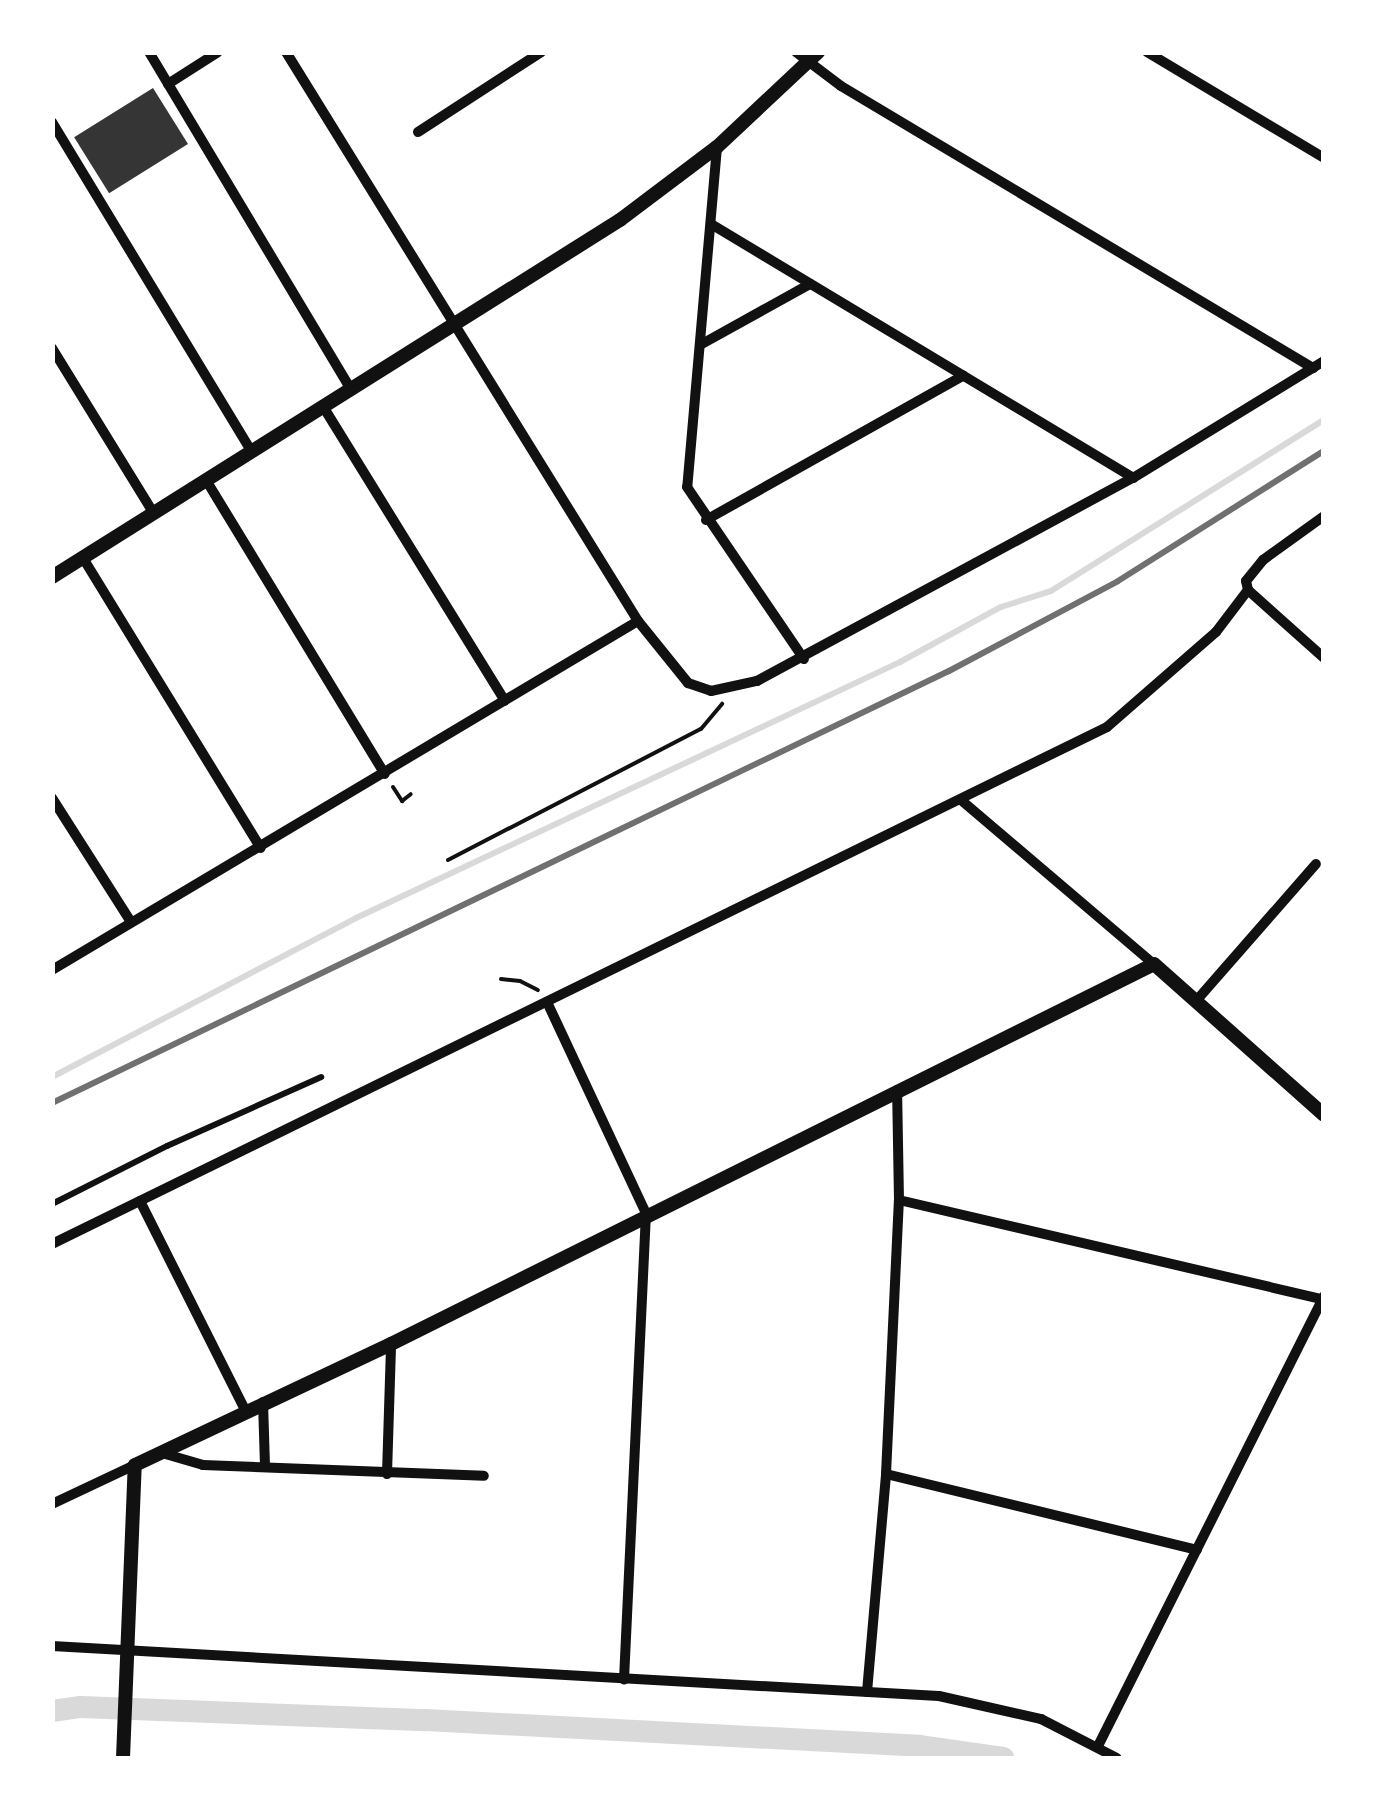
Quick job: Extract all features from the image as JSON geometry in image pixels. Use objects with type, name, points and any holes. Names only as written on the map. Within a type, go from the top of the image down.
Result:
[{"type":"street","points":[[148,52],[351,390]]},
{"type":"street","points":[[168,84],[218,52]]},
{"type":"street","points":[[286,52],[638,620],[688,683],[711,692],[729,690],[804,658],[1133,478],[1324,361]]},
{"type":"street","points":[[418,132],[542,52]]},
{"type":"street","points":[[796,52],[814,58],[1313,368]]},
{"type":"street","points":[[1147,52],[1324,158]]},
{"type":"street","points":[[52,577],[620,220],[717,147],[814,58]]},
{"type":"street","points":[[52,122],[252,452]]},
{"type":"street","points":[[52,151],[65,143]]},
{"type":"street","points":[[717,147],[687,487],[804,658]]},
{"type":"street","points":[[710,224],[1133,478]]},
{"type":"street","points":[[700,345],[810,284]]},
{"type":"street","points":[[52,348],[154,514]]},
{"type":"street","points":[[706,520],[963,376]]},
{"type":"street","points":[[324,408],[505,701]]},
{"type":"street","points":[[206,480],[385,774]]},
{"type":"street","points":[[52,1244],[961,800],[1126,715],[1216,632],[1263,560],[1324,516]]},
{"type":"street","points":[[82,558],[261,848]]},
{"type":"street","points":[[1247,586],[1324,658]]},
{"type":"street","points":[[52,970],[638,620]]},
{"type":"street","points":[[52,798],[131,922]]},
{"type":"street","points":[[961,800],[1324,1115]]},
{"type":"street","points":[[1196,1001],[1316,864]]},
{"type":"street","points":[[52,1504],[391,1344],[1154,964]]},
{"type":"street","points":[[546,1002],[646,1214],[624,1678]]},
{"type":"street","points":[[867,1692],[886,1474],[899,1200],[897,1090]]},
{"type":"street","points":[[899,1200],[1323,1298],[1098,1746]]},
{"type":"street","points":[[140,1201],[245,1410]]},
{"type":"street","points":[[386,1474],[391,1344]]},
{"type":"street","points":[[264,1401],[264,1466]]},
{"type":"street","points":[[160,1452],[203,1465],[484,1476]]},
{"type":"street","points":[[124,1758],[135,1465]]},
{"type":"street","points":[[886,1474],[1197,1550]]},
{"type":"street","points":[[52,1646],[97,1652],[867,1692],[987,1703],[1041,1719],[1117,1758]]},
{"type":"lane","points":[[52,1204],[321,1077]]},
{"type":"path","points":[[448,860],[701,729],[729,690]]},
{"type":"path","points":[[385,774],[402,801],[411,794]]},
{"type":"path","points":[[501,979],[536,987],[546,1002]]},
{"type":"building","points":[[153,88],[188,144],[109,193],[74,137]]},
{"type":"waterway","points":[[52,1077],[356,918],[900,662],[1001,607],[1051,591],[1324,420]]},
{"type":"waterway","points":[[52,1711],[81,1707],[426,1720],[919,1746],[1003,1758]]},
{"type":"railway","points":[[52,1103],[949,671],[1118,581],[1324,451]]}]
